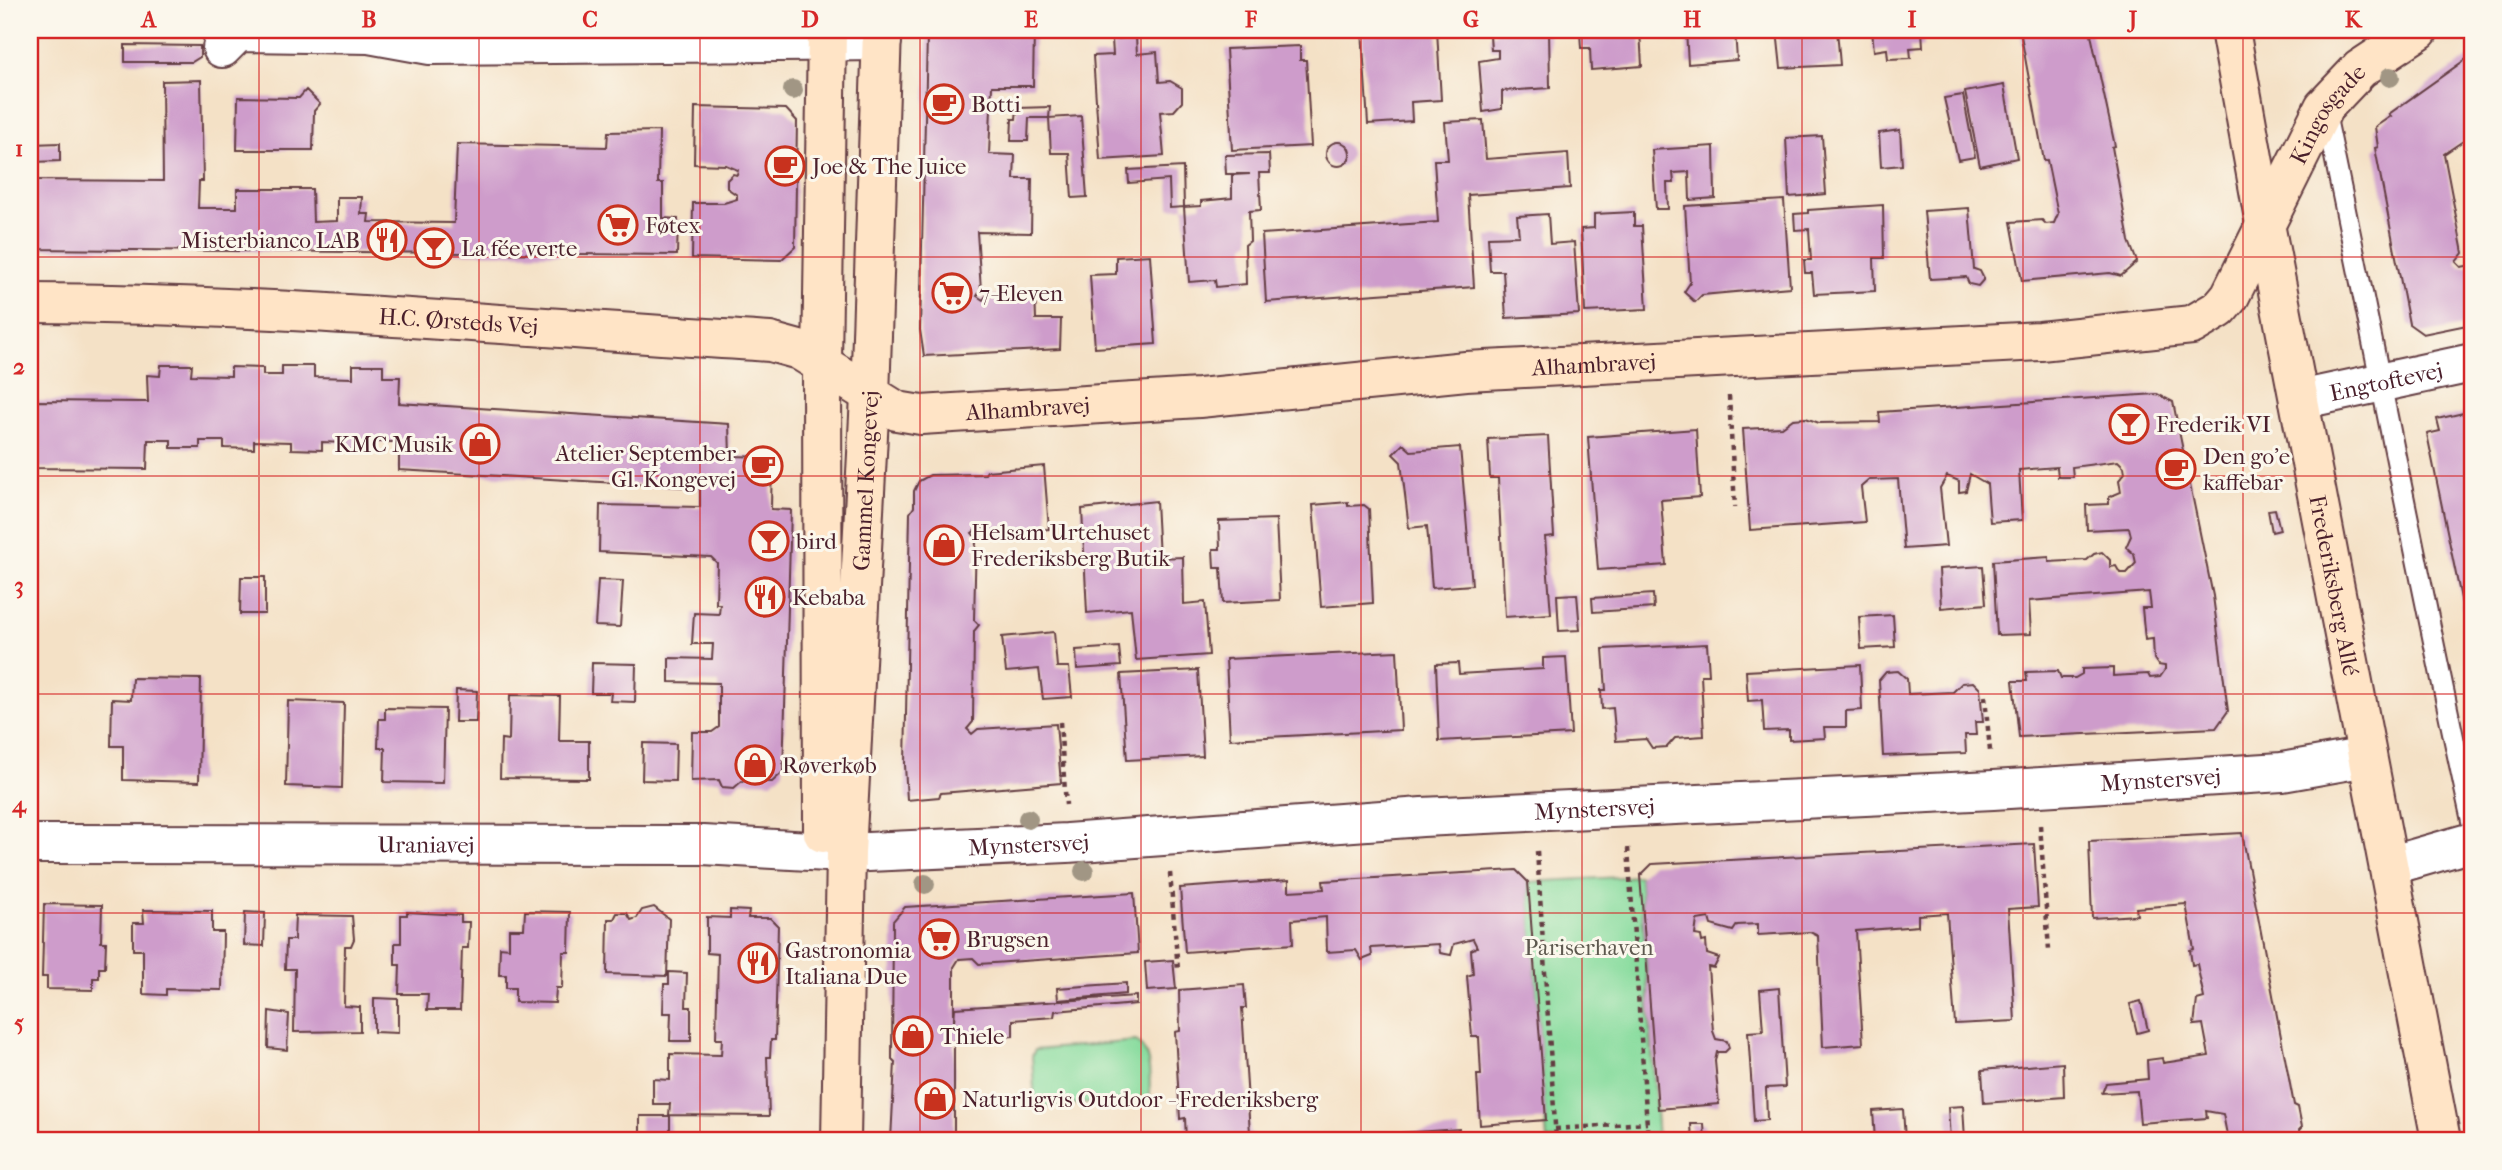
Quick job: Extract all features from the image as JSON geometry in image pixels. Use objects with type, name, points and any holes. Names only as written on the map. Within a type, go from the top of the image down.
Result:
[{"type":"street","name":"Frederiksberg Allé","points":[[2231,30],[2265,224],[2441,1140]]},
{"type":"street","name":"Kingosgade","points":[[2265,224],[2324,107],[2360,69],[2419,30]]},
{"type":"street","points":[[222,48],[238,32],[369,34],[430,45],[826,35],[882,36]]},
{"type":"street","name":"Gammel Kongevej","points":[[826,35],[822,363],[841,1140]]},
{"type":"street","name":"Gammel Kongevej","points":[[816,1140],[834,852],[870,397],[882,36]]},
{"type":"street","name":"Alhambravej","points":[[870,397],[897,411],[920,415],[986,414],[1199,398],[1466,371],[2040,341],[2192,325],[2220,309],[2230,296],[2265,224]]},
{"type":"street","name":"H.C. Ørsteds Vej","points":[[31,303],[138,303],[566,326],[770,342],[799,351],[822,363],[870,397]]},
{"type":"street","name":"Engtoftevej","points":[[2299,400],[2472,363]]},
{"type":"street","name":"Mynstersvej","points":[[834,852],[1067,843],[1422,817],[1993,790],[2282,772],[2367,757]]},
{"type":"street","points":[[2389,866],[2472,842]]},
{"type":"street","name":"Uraniavej","points":[[30,844],[680,845],[834,852]]},
{"type":"lane","points":[[2324,107],[2472,823]]},
{"type":"path","points":[[30,458],[31,303]]},
{"type":"path","points":[[1728,357],[1735,507]]},
{"type":"path","points":[[1985,696],[1993,790]]},
{"type":"path","points":[[1060,722],[1067,843]]},
{"type":"path","points":[[2037,787],[2049,950]]},
{"type":"path","points":[[1625,807],[1648,1140]]},
{"type":"path","points":[[1535,812],[1556,1140]]},
{"type":"path","points":[[1168,836],[1178,970]]},
{"type":"path","points":[[1555,1129],[1647,1123]]},
{"type":"green space","name":"Pariserhaven","points":[[1640,876],[1658,1140],[1547,1140],[1528,882]]},
{"type":"green space","points":[[1136,1041],[1148,1060],[1150,1099],[1035,1107],[1032,1056],[1035,1050]]},
{"type":"building","points":[[932,30],[1034,30],[1033,86],[992,86],[989,154],[1015,155],[1014,179],[1032,179],[1031,233],[977,232],[981,290],[977,296],[983,300],[986,296],[1035,292],[1036,319],[1061,319],[1060,349],[924,356],[920,330],[927,36]]},
{"type":"building","points":[[1362,30],[1437,30],[1441,100],[1411,102],[1412,121],[1368,124]]},
{"type":"building","points":[[1496,30],[1549,30],[1550,88],[1502,91],[1502,109],[1483,112],[1479,61],[1498,58],[1498,50],[1491,50],[1490,35],[1496,34]]},
{"type":"building","points":[[1640,30],[1642,66],[1591,70],[1590,48],[1581,48],[1580,32]]},
{"type":"building","points":[[1686,30],[1735,30],[1737,60],[1688,64]]},
{"type":"building","points":[[1777,30],[1837,30],[1840,65],[1781,68]]},
{"type":"building","points":[[1872,30],[1922,30],[1923,47],[1910,48],[1911,58],[1888,59],[1887,49],[1874,51]]},
{"type":"building","points":[[2020,30],[2090,30],[2115,146],[2112,147],[2129,241],[2137,262],[2121,276],[2110,273],[2022,281],[2011,222],[2042,220],[2046,224],[2054,223],[2058,214],[2047,160],[2044,161]]},
{"type":"building","points":[[1136,37],[1137,54],[1157,52],[1159,82],[1170,81],[1182,88],[1182,102],[1174,111],[1160,112],[1164,156],[1100,160],[1093,56],[1113,55],[1112,39]]},
{"type":"building","points":[[125,45],[200,46],[200,57],[192,62],[125,62]]},
{"type":"building","points":[[1300,46],[1300,60],[1306,60],[1311,146],[1232,150],[1226,49]]},
{"type":"building","points":[[2472,55],[2472,135],[2444,154],[2463,253],[2456,262],[2461,267],[2472,265],[2472,324],[2423,334],[2409,324],[2375,148],[2378,147],[2375,127]]},
{"type":"building","points":[[201,80],[203,181],[199,181],[198,208],[237,208],[237,189],[312,189],[313,222],[337,221],[337,197],[362,197],[361,214],[369,214],[368,222],[454,223],[457,144],[607,147],[608,132],[659,131],[658,183],[663,183],[663,218],[678,219],[677,255],[30,249],[30,180],[163,181],[162,81]]},
{"type":"building","points":[[2004,85],[2017,158],[1980,166],[1965,92]]},
{"type":"building","points":[[306,90],[320,104],[314,111],[313,150],[237,150],[238,97],[299,98]]},
{"type":"building","points":[[1963,95],[1975,157],[1958,160],[1944,98]]},
{"type":"building","points":[[695,107],[786,109],[797,121],[795,247],[781,260],[692,258],[693,203],[724,203],[737,199],[737,195],[727,188],[727,180],[733,174],[737,175],[738,170],[726,165],[694,164]]},
{"type":"building","points":[[1050,107],[1049,118],[1029,118],[1028,141],[1011,141],[1012,119],[1016,119],[1017,108]]},
{"type":"building","points":[[1081,116],[1087,197],[1072,198],[1069,153],[1051,153],[1049,118]]},
{"type":"building","points":[[1483,120],[1486,159],[1568,153],[1570,188],[1468,195],[1474,287],[1266,302],[1262,234],[1438,222],[1434,160],[1448,160],[1445,122]]},
{"type":"building","points":[[1900,130],[1902,165],[1881,167],[1879,133]]},
{"type":"building","points":[[1822,136],[1826,194],[1789,197],[1786,138]]},
{"type":"building","points":[[1338,142],[1347,145],[1350,154],[1347,163],[1338,166],[1329,163],[1326,154],[1329,145]]},
{"type":"building","points":[[60,143],[60,161],[33,162],[32,144]]},
{"type":"building","points":[[1714,146],[1715,198],[1690,200],[1689,172],[1673,173],[1674,183],[1667,183],[1668,209],[1656,209],[1652,150]]},
{"type":"building","points":[[1269,154],[1270,173],[1259,173],[1261,210],[1249,211],[1250,241],[1245,245],[1246,284],[1216,287],[1215,280],[1189,282],[1184,207],[1201,206],[1201,201],[1232,198],[1232,175],[1250,174],[1226,174],[1225,155]]},
{"type":"building","points":[[1183,167],[1184,207],[1170,208],[1169,180],[1129,183],[1128,170]]},
{"type":"building","points":[[1784,200],[1790,287],[1702,295],[1695,302],[1684,292],[1690,283],[1685,206]]},
{"type":"building","points":[[1883,205],[1884,258],[1874,258],[1875,291],[1814,294],[1812,273],[1805,273],[1804,260],[1811,260],[1809,229],[1795,230],[1794,214],[1808,213],[1808,210]]},
{"type":"building","points":[[1969,208],[1974,269],[1980,271],[1984,279],[1978,286],[1969,284],[1966,277],[1930,279],[1924,211]]},
{"type":"building","points":[[1634,212],[1634,226],[1642,226],[1647,309],[1585,312],[1581,229],[1594,228],[1594,214]]},
{"type":"building","points":[[1548,214],[1550,244],[1574,242],[1579,314],[1506,318],[1503,271],[1490,271],[1488,237],[1519,236],[1517,216]]},
{"type":"building","points":[[1150,255],[1156,344],[1095,348],[1090,275],[1116,274],[1116,257]]},
{"type":"building","points":[[161,365],[192,365],[191,375],[231,376],[231,367],[263,368],[263,375],[282,375],[282,366],[314,366],[314,377],[353,378],[353,365],[383,365],[383,377],[400,377],[399,403],[729,424],[730,456],[772,457],[771,509],[791,510],[783,772],[772,782],[742,781],[734,788],[722,787],[719,780],[691,781],[692,732],[712,732],[719,727],[719,683],[669,682],[669,658],[712,659],[713,644],[692,644],[694,613],[719,614],[720,604],[716,604],[717,563],[711,557],[599,552],[600,505],[700,507],[700,488],[399,470],[399,442],[375,442],[375,450],[345,450],[345,443],[322,442],[322,450],[291,449],[291,442],[254,441],[254,449],[224,448],[224,441],[200,441],[200,448],[171,448],[171,440],[148,440],[147,469],[33,468],[34,401],[148,402],[147,375],[160,376]]},
{"type":"building","points":[[2157,394],[2173,402],[2213,596],[2228,711],[2216,728],[2019,737],[2013,681],[2027,681],[2026,672],[2058,671],[2061,678],[2075,678],[2082,674],[2082,669],[2113,668],[2113,676],[2148,674],[2150,678],[2160,677],[2165,670],[2165,666],[2158,665],[2154,659],[2153,639],[2145,640],[2142,608],[2151,608],[2149,592],[2029,601],[2031,634],[1997,635],[1993,561],[2049,557],[2049,562],[2087,560],[2102,552],[2110,560],[2110,567],[2116,566],[2120,573],[2127,573],[2136,563],[2134,554],[2126,547],[2131,536],[2129,528],[2087,530],[2086,505],[2109,504],[2109,497],[2121,492],[2119,480],[2125,473],[2124,467],[2118,461],[2072,467],[2073,477],[2058,477],[2057,467],[2019,470],[2022,520],[1990,522],[1987,484],[1970,474],[1966,491],[1959,492],[1959,481],[1947,476],[1940,488],[1946,546],[1904,549],[1898,479],[1869,480],[1861,487],[1865,522],[1750,530],[1743,429],[1782,427],[1793,419],[1806,418],[1819,423],[1880,422],[1879,412]]},
{"type":"building","points":[[2472,411],[2471,647],[2427,434],[2440,431],[2437,419]]},
{"type":"building","points":[[1696,429],[1700,497],[1661,500],[1666,565],[1598,570],[1588,437]]},
{"type":"building","points":[[1548,436],[1554,536],[1545,537],[1551,614],[1505,617],[1498,478],[1490,478],[1488,439]]},
{"type":"building","points":[[1403,444],[1411,451],[1460,447],[1472,585],[1432,588],[1427,526],[1409,528],[1401,462],[1393,454]]},
{"type":"building","points":[[1044,466],[1049,529],[988,534],[981,526],[972,533],[976,538],[974,620],[979,625],[974,631],[973,722],[967,729],[972,734],[978,729],[1056,724],[1061,783],[941,793],[939,797],[907,800],[905,765],[910,513],[914,507],[914,491],[919,481],[930,475],[985,474],[987,471]]},
{"type":"building","points":[[1156,501],[1159,558],[1183,557],[1184,604],[1205,602],[1209,655],[1136,660],[1131,609],[1087,613],[1082,509]]},
{"type":"building","points":[[1348,502],[1348,506],[1364,505],[1369,509],[1373,603],[1321,607],[1313,505]]},
{"type":"building","points":[[2275,509],[2280,530],[2272,532],[2268,510]]},
{"type":"building","points":[[1276,519],[1280,600],[1223,603],[1221,568],[1214,568],[1213,549],[1220,549],[1219,521]]},
{"type":"building","points":[[1983,566],[1986,604],[1941,608],[1939,569]]},
{"type":"building","points":[[241,577],[265,577],[265,614],[240,614]]},
{"type":"building","points":[[598,580],[623,581],[620,627],[595,626]]},
{"type":"building","points":[[1577,594],[1580,630],[1559,631],[1557,595]]},
{"type":"building","points":[[1653,594],[1654,608],[1593,612],[1592,598]]},
{"type":"building","points":[[1893,615],[1895,647],[1861,649],[1859,617]]},
{"type":"building","points":[[1054,632],[1057,667],[1069,667],[1072,697],[1043,699],[1039,669],[1006,672],[1002,637]]},
{"type":"building","points":[[1707,644],[1709,675],[1701,675],[1704,736],[1675,738],[1667,747],[1652,748],[1646,739],[1616,741],[1613,708],[1602,709],[1601,690],[1606,690],[1603,649]]},
{"type":"building","points":[[1119,647],[1121,666],[1077,669],[1076,650]]},
{"type":"building","points":[[1397,651],[1401,730],[1230,739],[1226,659]]},
{"type":"building","points":[[1566,657],[1571,734],[1439,741],[1436,664],[1458,663],[1459,674],[1543,669],[1543,658]]},
{"type":"building","points":[[592,663],[636,664],[635,702],[610,701],[611,693],[591,693]]},
{"type":"building","points":[[1860,665],[1862,710],[1846,711],[1846,727],[1824,727],[1825,738],[1789,740],[1789,730],[1764,731],[1762,700],[1748,701],[1746,671]]},
{"type":"building","points":[[1198,670],[1203,756],[1127,760],[1121,674]]},
{"type":"building","points":[[1898,671],[1907,679],[1908,694],[1953,692],[1962,683],[1973,682],[1980,689],[1983,722],[1975,722],[1976,735],[1965,735],[1966,753],[1883,756],[1879,680],[1886,672]]},
{"type":"building","points":[[132,678],[201,679],[199,782],[123,780],[123,746],[111,746],[112,699],[131,700]]},
{"type":"building","points":[[456,690],[477,691],[476,722],[455,722]]},
{"type":"building","points":[[510,695],[560,696],[559,741],[589,741],[589,779],[500,778],[501,739],[509,740]]},
{"type":"building","points":[[288,701],[344,703],[342,788],[286,786]]},
{"type":"building","points":[[385,708],[445,709],[443,783],[384,782],[385,748],[378,748],[379,719],[385,719]]},
{"type":"building","points":[[643,743],[676,744],[675,781],[642,780]]},
{"type":"building","points":[[2242,833],[2294,1105],[2298,1107],[2302,1127],[2299,1130],[2301,1140],[2228,1140],[2223,1114],[2206,1111],[2207,1118],[2140,1123],[2137,1091],[2102,1093],[2106,1083],[2148,1079],[2147,1060],[2162,1058],[2163,1063],[2209,1056],[2203,1024],[2194,1025],[2197,1000],[2204,998],[2197,964],[2192,965],[2190,950],[2194,949],[2186,904],[2136,908],[2137,915],[2092,918],[2089,841]]},
{"type":"building","points":[[2034,844],[2038,907],[2008,909],[2015,1021],[1955,1024],[1947,913],[1918,915],[1918,926],[1856,931],[1863,1044],[1823,1047],[1818,936],[1810,932],[1758,935],[1758,924],[1737,925],[1733,931],[1711,925],[1709,918],[1697,920],[1695,935],[1701,936],[1702,942],[1706,941],[1707,954],[1719,958],[1714,968],[1708,967],[1713,1031],[1716,1039],[1727,1041],[1729,1048],[1725,1052],[1717,1052],[1715,1061],[1719,1104],[1658,1109],[1640,876],[1652,864]]},
{"type":"building","points":[[1516,870],[1528,882],[1546,1120],[1480,1125],[1477,1075],[1481,1075],[1479,1037],[1472,1037],[1467,976],[1473,974],[1471,950],[1477,947],[1473,939],[1454,944],[1451,955],[1440,953],[1439,944],[1371,948],[1372,956],[1362,960],[1356,950],[1327,952],[1326,917],[1292,920],[1293,944],[1185,952],[1180,888],[1289,880],[1289,891],[1324,889],[1323,881]]},
{"type":"building","points":[[1134,893],[1138,953],[979,964],[973,958],[959,959],[954,967],[954,1022],[955,1008],[1136,996],[1136,1004],[1055,1011],[1054,1017],[1013,1020],[1013,1036],[954,1040],[954,1140],[891,1140],[895,1062],[892,1059],[893,921],[905,907]]},
{"type":"building","points":[[44,904],[102,905],[101,942],[106,942],[105,968],[99,968],[99,978],[93,978],[93,990],[47,989],[47,977],[42,977]]},
{"type":"building","points":[[654,907],[669,919],[667,976],[607,974],[608,919],[614,919],[617,913],[627,913],[631,920],[637,918],[642,910]]},
{"type":"building","points":[[143,910],[212,911],[212,932],[223,932],[222,990],[166,989],[166,995],[143,994],[143,950],[133,950],[133,923],[144,923]]},
{"type":"building","points":[[730,910],[749,911],[748,918],[770,918],[778,926],[775,1040],[771,1040],[770,1057],[767,1057],[769,1116],[669,1115],[670,1104],[653,1104],[653,1079],[670,1080],[670,1054],[721,1055],[722,1039],[716,1039],[718,954],[707,953],[707,917],[730,918]]},
{"type":"building","points":[[525,911],[570,912],[569,952],[563,952],[562,988],[556,988],[555,1003],[515,1002],[515,988],[506,988],[506,975],[499,975],[500,947],[509,948],[509,929],[524,929]]},
{"type":"building","points":[[245,912],[265,913],[264,946],[244,945]]},
{"type":"building","points":[[407,912],[461,915],[461,922],[469,922],[468,948],[462,948],[460,1010],[427,1010],[428,994],[399,994],[400,965],[395,965],[395,943],[401,943],[401,915],[407,915]]},
{"type":"building","points":[[295,915],[352,916],[354,939],[351,946],[345,946],[344,1006],[360,1007],[360,1031],[294,1032],[295,969],[285,969],[286,940],[294,940]]},
{"type":"building","points":[[1173,960],[1176,989],[1147,991],[1145,962]]},
{"type":"building","points":[[669,972],[687,973],[686,1007],[691,1007],[691,1041],[670,1041],[671,1013],[663,1013],[664,984],[669,984]]},
{"type":"building","points":[[1126,983],[1126,994],[1058,1000],[1057,988]]},
{"type":"building","points":[[1244,985],[1246,1008],[1242,1008],[1250,1133],[1253,1133],[1253,1140],[1186,1140],[1185,1118],[1180,1119],[1175,1032],[1180,1031],[1179,990]]},
{"type":"building","points":[[1779,988],[1785,1087],[1766,1088],[1767,1120],[1754,1121],[1748,1032],[1763,1031],[1760,990]]},
{"type":"building","points":[[374,998],[398,999],[398,1033],[374,1032]]},
{"type":"building","points":[[2141,1001],[2148,1030],[2137,1033],[2130,1004]]},
{"type":"building","points":[[269,1011],[289,1014],[287,1050],[268,1048]]},
{"type":"building","points":[[2063,1063],[2064,1097],[1984,1103],[1982,1070]]},
{"type":"building","points":[[1963,1106],[1965,1140],[1950,1140],[1948,1107]]},
{"type":"building","points":[[1903,1109],[1905,1140],[1875,1140],[1873,1111]]},
{"type":"building","points":[[640,1116],[670,1116],[670,1140],[640,1140]]},
{"type":"building","points":[[1691,1124],[1704,1124],[1705,1140],[1692,1140]]},
{"type":"building","points":[[1459,1129],[1459,1140],[1358,1140],[1357,1136]]},
{"type":"place","name":"Botti","points":[[944,104]]},
{"type":"place","name":"Joe & The Juice","points":[[785,166]]},
{"type":"place","name":"Føtex","points":[[618,225]]},
{"type":"place","name":"Misterbianco LAB","points":[[387,240]]},
{"type":"place","name":"La fée verte","points":[[434,248]]},
{"type":"place","name":"7-Eleven","points":[[952,293]]},
{"type":"place","name":"Frederik VI","points":[[2129,424]]},
{"type":"place","name":"KMC Musik","points":[[480,444]]},
{"type":"place","name":"Atelier September Gl. Kongevej","points":[[763,466]]},
{"type":"place","name":"Den go’e kaffebar","points":[[2176,469]]},
{"type":"place","name":"bird","points":[[769,541]]},
{"type":"place","name":"Helsam Urtehuset Frederiksberg Butik","points":[[944,545]]},
{"type":"place","name":"Kebaba","points":[[765,597]]},
{"type":"place","name":"Røverkøb","points":[[755,765]]},
{"type":"place","name":"Brugsen","points":[[939,939]]},
{"type":"place","name":"Gastronomia Italiana Due","points":[[758,963]]},
{"type":"place","name":"Thiele","points":[[913,1036]]},
{"type":"place","name":"Naturligvis Outdoor - Frederiksberg","points":[[935,1099]]}]
